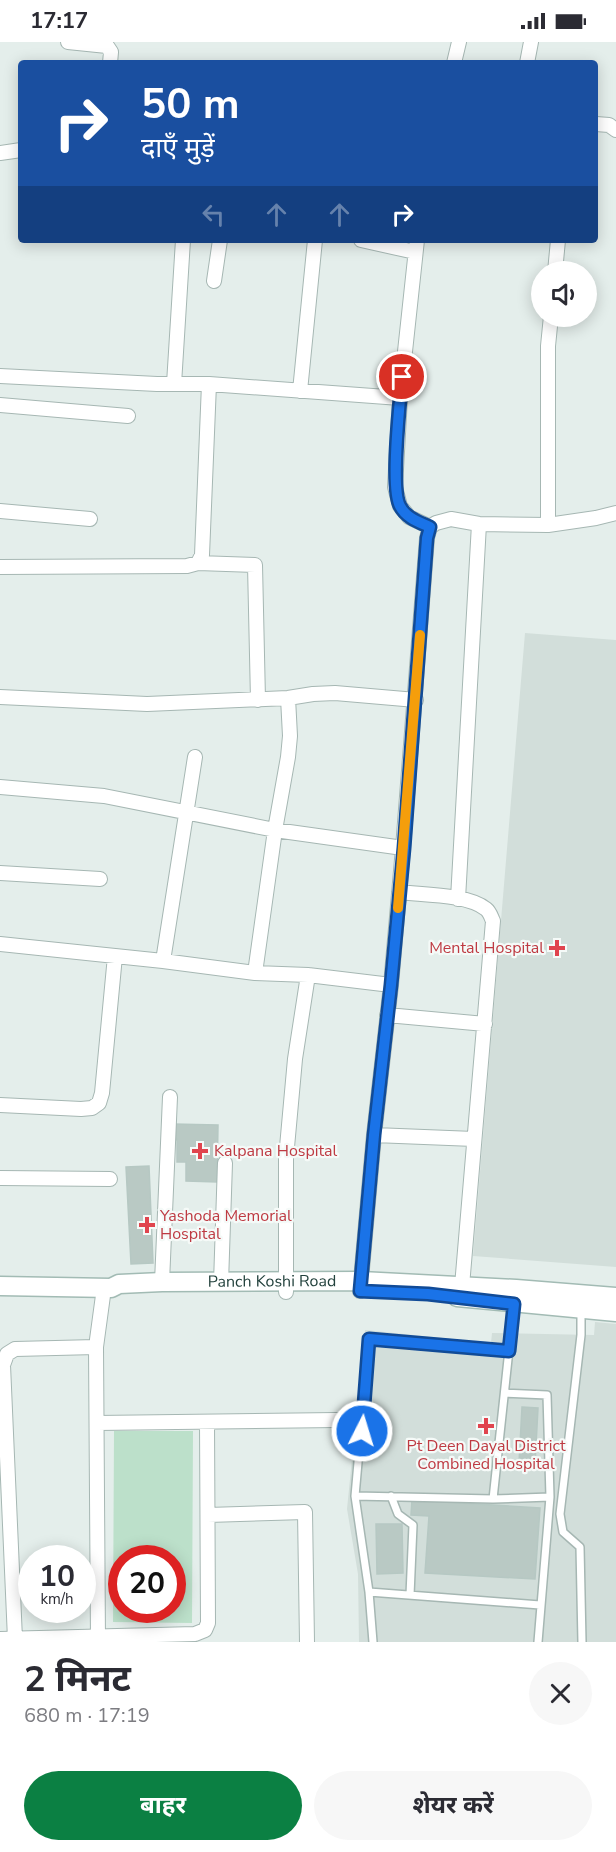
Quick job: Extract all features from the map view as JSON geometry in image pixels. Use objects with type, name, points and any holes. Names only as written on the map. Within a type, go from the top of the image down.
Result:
[{"type":"street","points":[[68,42],[101,43],[111,52],[110,60]]},
{"type":"street","points":[[455,60],[459,42]]},
{"type":"street","points":[[528,60],[531,42]]},
{"type":"street","points":[[598,124],[609,124],[616,130]]},
{"type":"street","points":[[0,153],[18,150]]},
{"type":"street","points":[[174,384],[183,243]]},
{"type":"street","points":[[214,281],[220,243]]},
{"type":"street","points":[[300,391],[315,243]]},
{"type":"street","points":[[388,243],[416,246],[400,398],[395,487],[404,512],[409,517],[430,527]]},
{"type":"street","points":[[556,261],[558,243]]},
{"type":"street","points":[[548,525],[550,327]]},
{"type":"street","points":[[0,376],[209,384],[400,398]]},
{"type":"street","points":[[198,563],[202,555],[209,384]]},
{"type":"street","points":[[0,405],[128,416]]},
{"type":"street","points":[[0,511],[90,519]]},
{"type":"street","points":[[515,1296],[439,1295],[361,1286],[374,1135],[404,848],[427,538],[430,527],[451,519],[478,524],[548,525],[616,513]]},
{"type":"street","points":[[458,899],[478,524]]},
{"type":"street","points":[[0,567],[187,566],[198,563],[255,565],[258,700]]},
{"type":"street","points":[[0,697],[147,704],[258,700],[288,698],[313,693],[335,693],[416,700]]},
{"type":"street","points":[[255,973],[275,830],[285,784],[290,736],[288,698]]},
{"type":"street","points":[[163,961],[195,757]]},
{"type":"street","points":[[0,787],[105,796],[275,830],[404,848]]},
{"type":"street","points":[[0,873],[100,879]]},
{"type":"street","points":[[399,892],[458,899],[479,905],[488,910],[493,921],[462,1286]]},
{"type":"street","points":[[0,944],[255,973],[308,975],[391,985]]},
{"type":"street","points":[[0,1105],[81,1109],[92,1108],[99,1103],[115,956]]},
{"type":"street","points":[[98,1639],[96,1347],[107,1288],[118,1292],[286,1287],[286,1158],[295,1059],[308,975]]},
{"type":"street","points":[[387,1015],[485,1024]]},
{"type":"street","points":[[162,1282],[170,1097]]},
{"type":"street","points":[[374,1135],[474,1139]]},
{"type":"street","points":[[221,1283],[225,1163]]},
{"type":"street","points":[[0,1178],[110,1179]]},
{"type":"street","name":"Panch Koshi Road","points":[[0,1286],[107,1288],[119,1284],[162,1282],[286,1287],[462,1286],[515,1296],[582,1301],[616,1297]]},
{"type":"street","points":[[582,1301],[616,1312]]},
{"type":"street","points":[[15,1639],[3,1365],[7,1354],[15,1349],[96,1347]]},
{"type":"street","points":[[97,1423],[337,1420]]},
{"type":"street","points":[[0,1640],[98,1639],[195,1634],[205,1630],[208,1623],[207,1422]]},
{"type":"street","points":[[208,1515],[305,1512],[307,1642]]},
{"type":"lane","points":[[493,1499],[515,1296]]},
{"type":"lane","points":[[582,1301],[581,1335],[560,1514],[563,1532],[580,1547],[582,1642]]},
{"type":"lane","points":[[373,1642],[369,1592],[355,1496],[369,1339],[509,1351]]},
{"type":"lane","points":[[505,1393],[547,1395],[550,1497],[538,1642]]},
{"type":"lane","points":[[355,1496],[493,1499],[550,1497]]},
{"type":"lane","points":[[391,1496],[398,1514],[413,1525],[410,1595]]},
{"type":"lane","points":[[369,1592],[540,1605]]},
{"type":"shaded area","name":"Mental Hospital","points":[[525,633],[616,640],[616,1267],[473,1256]]},
{"type":"shaded area","name":"Pt Deen Dayal District Combined Hospital","points":[[595,1322],[616,1324],[616,1642],[359,1642],[358,1574],[347,1509],[365,1330],[491,1343],[492,1333],[594,1335]]},
{"type":"green space","points":[[114,1431],[193,1431],[192,1623],[186,1623],[186,1545],[113,1545]]},
{"type":"building","points":[[173,1124],[218,1125],[217,1182],[186,1181],[186,1162],[177,1162],[177,1141]]},
{"type":"building","points":[[149,1166],[153,1263],[131,1264],[126,1167]]},
{"type":"building","points":[[522,1407],[538,1408],[535,1464],[519,1463]]},
{"type":"building","points":[[412,1500],[540,1508],[535,1579],[425,1573],[429,1516],[411,1515]]},
{"type":"building","points":[[376,1524],[402,1524],[403,1573],[377,1574]]},
{"type":"slow traffic","points":[[398,908],[420,635]]},
{"type":"place","name":"Mental Hospital","points":[[557,948]]},
{"type":"place","name":"Kalpana Hospital","points":[[200,1151]]},
{"type":"place","name":"Yashoda Memorial Hospital","points":[[147,1225]]},
{"type":"place","name":"Pt Deen Dayal District Combined Hospital","points":[[486,1426]]},
{"type":"route","points":[[362,1431],[369,1339],[509,1351],[514,1304],[428,1294],[360,1291],[404,848],[427,538],[430,527],[409,517],[400,506],[395,487],[402,377]]}]
